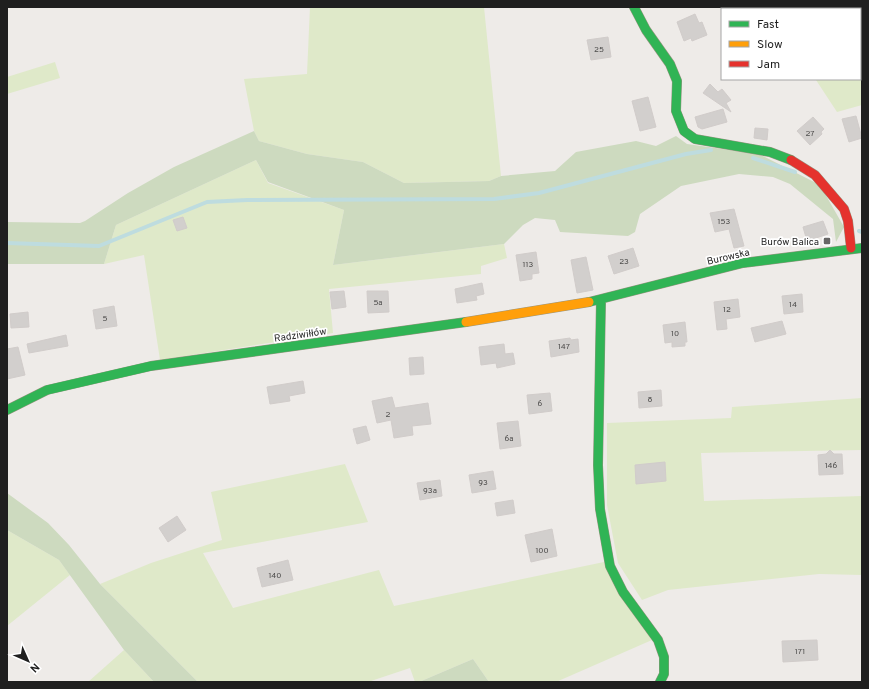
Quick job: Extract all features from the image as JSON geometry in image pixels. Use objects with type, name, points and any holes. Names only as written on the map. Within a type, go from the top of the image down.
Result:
[{"type":"street","points":[[634,7],[646,30],[670,64],[677,81],[676,111],[684,131],[695,139],[770,152],[792,160],[815,175],[844,209],[848,221],[851,248]]},
{"type":"street","name":"Burowska","points":[[601,300],[743,263],[851,248],[862,248]]},
{"type":"street","points":[[601,300],[598,465],[600,509],[610,566],[623,592],[658,640],[664,657],[664,674],[660,682]]},
{"type":"street","name":"Radziwiłłów","points":[[7,410],[47,390],[151,366],[487,319],[601,300]]},
{"type":"green space","points":[[310,7],[484,7],[501,176],[489,181],[404,183],[363,162],[307,154],[259,141],[254,131],[244,79],[307,74]]},
{"type":"green space","points":[[861,50],[862,105],[837,112],[816,80],[861,80]]},
{"type":"green space","points":[[55,62],[60,78],[7,94],[7,77]]},
{"type":"green space","points":[[254,131],[259,141],[307,154],[363,162],[404,183],[489,181],[501,176],[555,171],[576,152],[636,141],[656,146],[676,136],[687,144],[759,154],[820,185],[844,227],[836,242],[833,219],[790,184],[773,177],[739,174],[681,186],[640,214],[635,232],[628,236],[560,232],[555,220],[535,218],[523,225],[504,244],[333,265],[344,210],[268,182],[256,160],[116,225],[104,264],[7,264],[7,222],[80,223],[128,193],[174,167]]},
{"type":"green space","points":[[256,160],[268,183],[344,210],[333,265],[504,244],[507,258],[481,266],[481,274],[329,289],[333,333],[160,360],[144,255],[104,264],[116,225]]},
{"type":"green space","points":[[862,398],[862,450],[701,453],[704,501],[862,496],[862,575],[819,574],[668,590],[642,600],[618,563],[607,505],[607,423],[731,418],[732,407]]},
{"type":"green space","points":[[345,464],[368,522],[203,553],[233,608],[379,570],[394,606],[604,562],[652,640],[556,682],[489,682],[473,659],[419,682],[415,682],[410,668],[368,682],[198,682],[100,584],[151,563],[222,540],[211,492]]},
{"type":"green space","points":[[7,493],[48,523],[69,545],[100,584],[198,682],[154,682],[124,650],[59,560],[7,530]]},
{"type":"green space","points":[[7,530],[59,560],[70,575],[7,626]]},
{"type":"green space","points":[[124,650],[154,682],[88,682]]},
{"type":"green space","points":[[473,659],[489,682],[419,682]]},
{"type":"building","points":[[695,14],[699,23],[702,22],[707,35],[692,41],[691,38],[684,41],[677,22]]},
{"type":"building","points":[[608,37],[611,57],[591,60],[587,40]]},
{"type":"building","points":[[710,84],[718,92],[722,89],[731,100],[726,103],[731,112],[703,93]]},
{"type":"building","points":[[648,97],[656,127],[640,131],[632,101]]},
{"type":"building","points":[[723,109],[727,122],[702,129],[698,127],[695,117]]},
{"type":"building","points":[[856,116],[862,138],[849,142],[842,119]]},
{"type":"building","points":[[813,117],[824,129],[821,132],[822,134],[810,145],[797,131]]},
{"type":"building","points":[[755,128],[768,129],[767,140],[754,138]]},
{"type":"building","points":[[734,209],[744,246],[734,248],[729,229],[715,232],[710,213]]},
{"type":"building","points":[[183,217],[187,228],[177,231],[173,220]]},
{"type":"building","points":[[823,221],[828,234],[807,241],[803,227]]},
{"type":"building","points":[[633,248],[639,266],[614,274],[608,256]]},
{"type":"building","points":[[536,252],[539,273],[532,274],[532,279],[520,281],[516,255]]},
{"type":"building","points":[[586,257],[593,290],[577,293],[571,260]]},
{"type":"building","points":[[482,283],[484,294],[476,296],[477,300],[457,303],[455,289]]},
{"type":"building","points":[[344,291],[346,307],[332,309],[330,292]]},
{"type":"building","points":[[367,291],[388,291],[389,312],[368,313]]},
{"type":"building","points":[[802,294],[803,312],[784,314],[782,296]]},
{"type":"building","points":[[738,299],[740,317],[726,319],[727,329],[717,330],[714,302]]},
{"type":"building","points":[[114,306],[117,326],[96,329],[93,310]]},
{"type":"building","points":[[28,312],[29,327],[11,328],[10,314]]},
{"type":"building","points":[[782,321],[786,334],[755,342],[751,328]]},
{"type":"building","points":[[685,322],[687,342],[685,342],[685,346],[672,347],[672,342],[665,343],[663,325]]},
{"type":"building","points":[[66,335],[68,346],[29,353],[27,344]]},
{"type":"building","points":[[570,338],[571,340],[578,339],[579,352],[551,357],[549,341]]},
{"type":"building","points":[[504,344],[505,354],[513,353],[515,364],[497,368],[496,363],[481,365],[479,347]]},
{"type":"building","points":[[18,347],[25,375],[7,379],[7,349]]},
{"type":"building","points":[[423,357],[424,374],[410,375],[409,358]]},
{"type":"building","points":[[303,381],[305,393],[289,396],[290,401],[270,404],[267,387]]},
{"type":"building","points":[[661,390],[662,406],[639,408],[638,392]]},
{"type":"building","points":[[550,393],[552,411],[529,414],[527,395]]},
{"type":"building","points":[[392,397],[395,408],[428,403],[431,424],[412,426],[413,435],[394,438],[391,420],[377,423],[372,401]]},
{"type":"building","points":[[518,421],[521,446],[500,449],[497,423]]},
{"type":"building","points":[[366,426],[370,440],[357,444],[353,429]]},
{"type":"building","points":[[830,450],[834,454],[842,454],[843,474],[819,475],[818,455],[826,454]]},
{"type":"building","points":[[665,462],[666,481],[636,484],[635,465]]},
{"type":"building","points":[[493,471],[496,489],[472,493],[469,475]]},
{"type":"building","points":[[440,480],[442,496],[420,500],[417,483]]},
{"type":"building","points":[[513,500],[515,513],[497,516],[495,503]]},
{"type":"building","points":[[177,516],[186,530],[168,542],[159,528]]},
{"type":"building","points":[[552,529],[557,556],[531,562],[525,535]]},
{"type":"building","points":[[288,560],[293,580],[262,587],[257,568]]},
{"type":"building","points":[[817,640],[818,660],[783,662],[782,641]]},
{"type":"waterway","points":[[7,243],[99,246],[207,202],[247,200],[494,199],[539,193],[686,154],[711,150]]},
{"type":"waterway","points":[[753,158],[795,172]]},
{"type":"traffic: fast","points":[[634,7],[646,30],[670,64],[677,81],[676,111],[684,131],[695,139],[770,152],[791,160]]},
{"type":"traffic: fast","points":[[589,302],[743,263],[862,248]]},
{"type":"traffic: fast","points":[[601,300],[598,465],[600,509],[610,566],[623,592],[658,640],[664,657],[664,674],[660,682]]},
{"type":"traffic: fast","points":[[7,410],[47,390],[151,366],[466,322]]},
{"type":"traffic: slow","points":[[466,322],[589,302]]},
{"type":"traffic: jam","points":[[791,160],[815,175],[844,209],[848,221],[851,248]]},
{"type":"place","name":"Burów Balica","points":[[827,241]]}]
